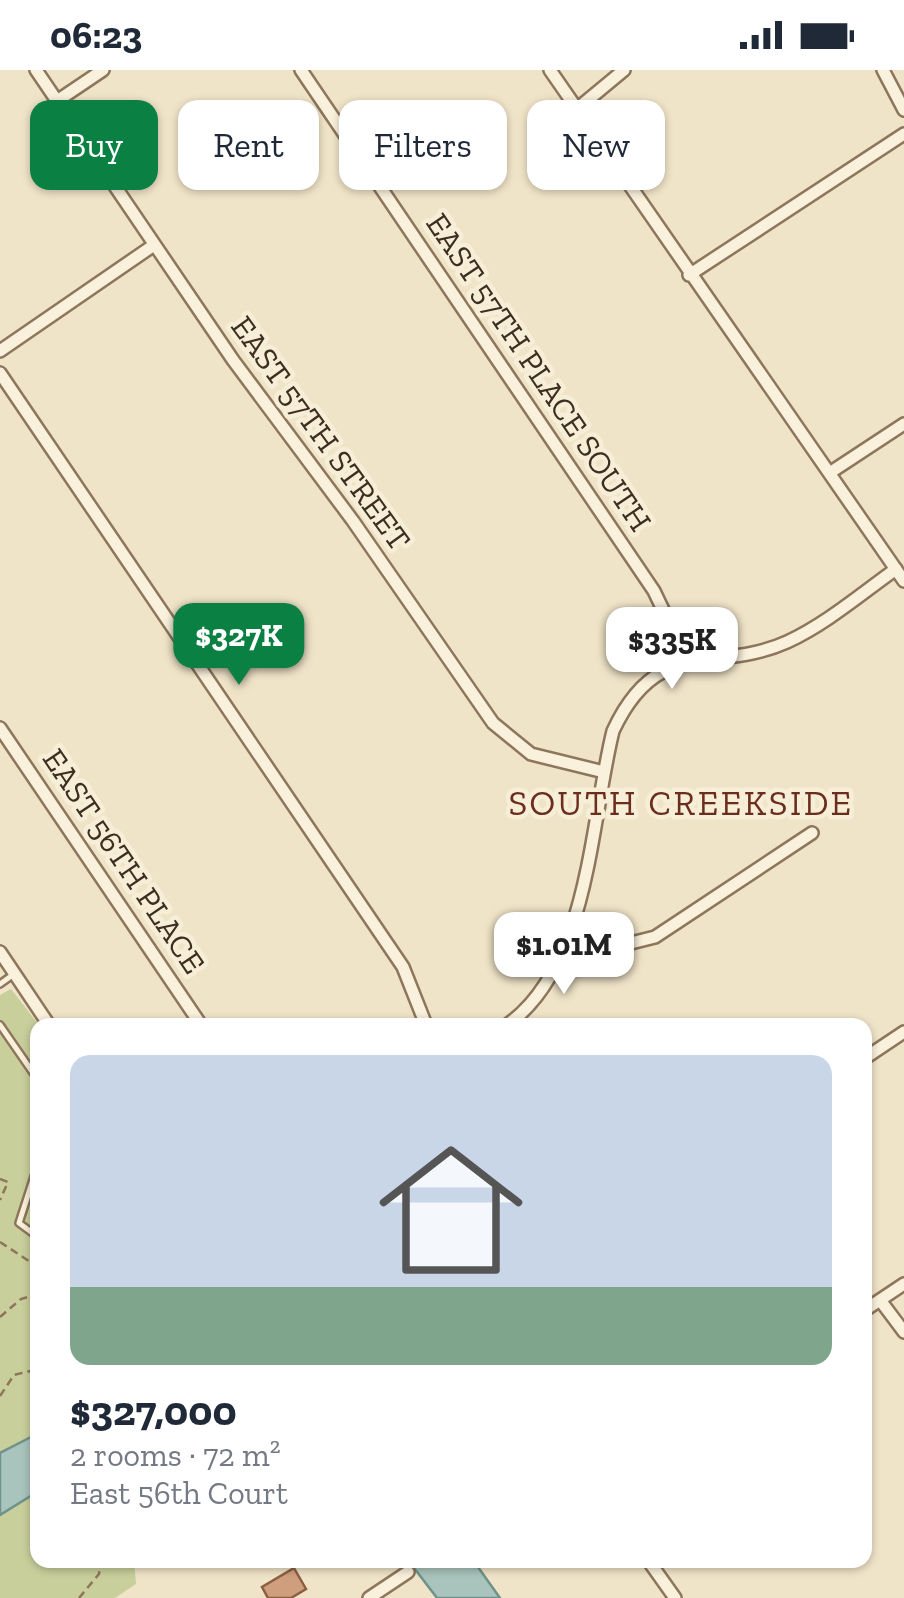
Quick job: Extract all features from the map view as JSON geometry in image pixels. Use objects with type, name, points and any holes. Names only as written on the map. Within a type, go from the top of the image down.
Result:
[{"type":"street","name":"EAST 57TH STREET","points":[[36,70],[56,100]]},
{"type":"street","points":[[58,100],[103,70]]},
{"type":"street","name":"EAST 57TH PLACE SOUTH","points":[[300,70],[654,590],[687,660]]},
{"type":"street","points":[[550,70],[571,100]]},
{"type":"street","points":[[591,100],[624,70]]},
{"type":"street","points":[[883,70],[904,110]]},
{"type":"street","points":[[689,275],[904,134]]},
{"type":"street","name":"EAST 57TH STREET","points":[[117,190],[493,723],[531,754],[604,772]]},
{"type":"street","points":[[632,190],[904,582]]},
{"type":"street","points":[[0,351],[154,245]]},
{"type":"street","points":[[0,373],[403,966],[423,1018]]},
{"type":"street","points":[[830,472],[904,424]]},
{"type":"street","points":[[513,1018],[553,976],[571,932],[613,731],[632,700],[666,670],[687,660],[764,650],[787,642],[896,569]]},
{"type":"street","name":"EAST 56TH PLACE","points":[[0,728],[197,1018]]},
{"type":"street","points":[[571,932],[623,945],[655,938],[812,833]]},
{"type":"street","points":[[0,952],[44,1018]]},
{"type":"street","points":[[872,1053],[904,1032]]},
{"type":"street","points":[[872,1305],[904,1284]]},
{"type":"street","points":[[880,1300],[904,1332]]},
{"type":"street","points":[[654,1568],[675,1598]]},
{"type":"street","points":[[370,1598],[408,1572]]},
{"type":"lane","points":[[0,984],[14,974]]},
{"type":"lane","points":[[0,1025],[30,1068]]},
{"type":"lane","points":[[30,1183],[20,1207],[20,1222],[30,1230]]},
{"type":"path","points":[[0,1179],[8,1182],[0,1200]]},
{"type":"path","points":[[0,1242],[30,1262]]},
{"type":"path","points":[[0,1316],[21,1298],[30,1296]]},
{"type":"path","points":[[0,1396],[14,1375],[30,1371]]},
{"type":"path","points":[[79,1598],[99,1574],[99,1568]]},
{"type":"green space","points":[[11,989],[34,1018],[30,1018],[30,1568],[135,1568],[136,1584],[115,1598],[0,1598],[0,995]]},
{"type":"water","points":[[30,1438],[30,1496],[0,1515],[0,1453]]},
{"type":"water","points":[[414,1568],[479,1568],[500,1598],[437,1598]]},
{"type":"building","points":[[294,1568],[306,1589],[291,1598],[268,1598],[262,1587]]},
{"type":"district","name":"SOUTH CREEKSIDE","points":[[681,803]]}]
